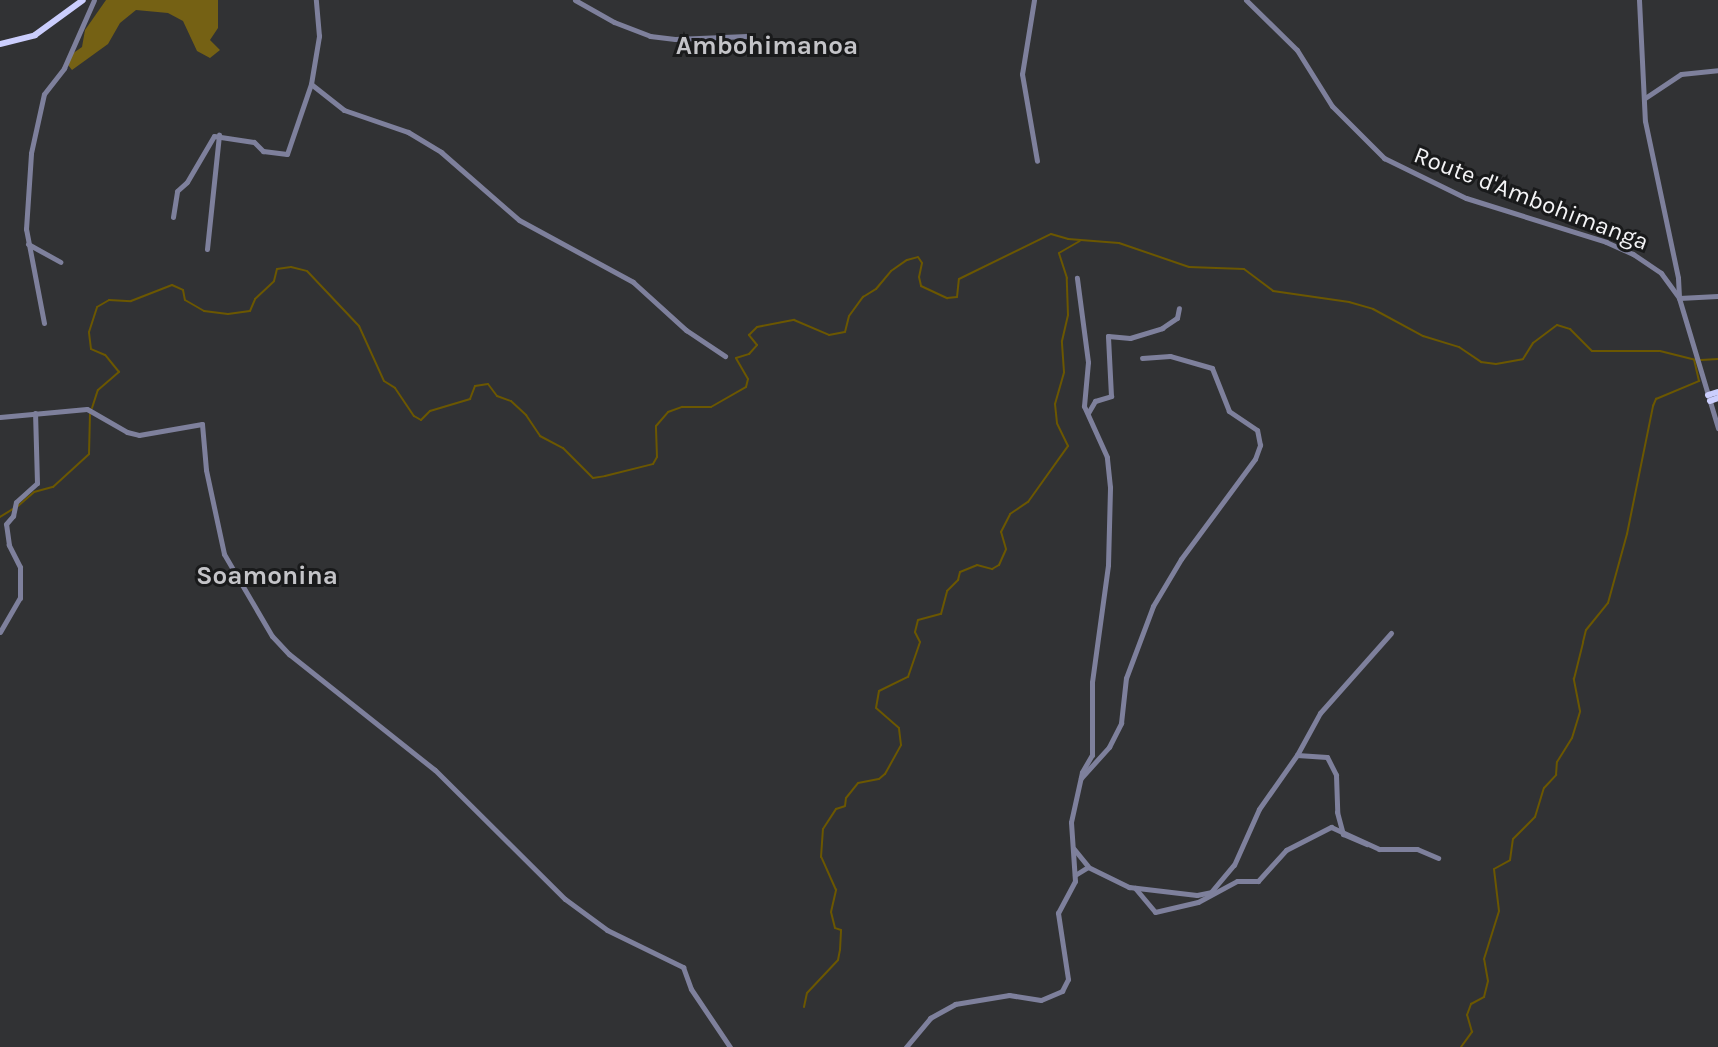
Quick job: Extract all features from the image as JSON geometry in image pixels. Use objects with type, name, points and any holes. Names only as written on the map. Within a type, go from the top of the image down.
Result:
[{"type":"main road","points":[[0,44],[35,35],[83,0]]},
{"type":"main road","points":[[1712,398],[1718,392]]},
{"type":"street","points":[[44,323],[28,244],[27,182],[40,110],[48,87],[64,68],[94,0]]},
{"type":"street","points":[[219,134],[254,142],[263,151],[287,154],[311,84],[319,36],[316,0]]},
{"type":"street","points":[[575,0],[592,11],[650,36],[675,39],[747,36],[761,45]]},
{"type":"street","points":[[592,11],[595,0]]},
{"type":"street","points":[[1034,0],[1022,74],[1037,161]]},
{"type":"street","name":"Route d'Ambohimanga","points":[[1246,0],[1297,50],[1332,106],[1384,158],[1466,198],[1633,254],[1661,273],[1679,298],[1699,367],[1712,398],[1718,428]]},
{"type":"street","points":[[1639,0],[1647,142],[1663,200],[1679,298],[1718,296]]},
{"type":"street","points":[[1645,98],[1681,74],[1718,70]]},
{"type":"street","points":[[311,84],[344,110],[408,132],[441,152],[519,220],[633,282],[686,330],[725,356]]},
{"type":"street","points":[[173,217],[177,191],[187,182],[207,144],[219,134]]},
{"type":"street","points":[[207,249],[219,134]]},
{"type":"street","points":[[28,244],[60,262]]},
{"type":"street","points":[[906,1047],[930,1018],[955,1004],[1009,995],[1041,1000],[1062,991],[1068,979],[1058,913],[1073,888],[1071,822],[1081,778],[1092,755],[1092,682],[1108,565],[1110,487],[1107,457],[1084,406],[1088,362],[1077,278]]},
{"type":"street","points":[[1088,414],[1095,401],[1111,396],[1108,336],[1130,338],[1162,328],[1177,318],[1179,308]]},
{"type":"street","points":[[1081,778],[1109,747],[1121,723],[1126,678],[1153,606],[1181,559],[1255,459],[1260,445],[1257,430],[1229,411],[1212,368],[1170,356],[1142,358]]},
{"type":"street","points":[[0,417],[87,409],[98,412],[127,432],[139,435],[202,424],[213,509],[226,559],[272,636],[289,654],[435,770],[573,906],[607,930],[683,967],[691,989],[730,1047]]},
{"type":"street","points":[[0,632],[20,598],[20,567],[9,545],[6,524],[13,516],[16,502],[37,483],[35,413]]},
{"type":"street","points":[[1211,892],[1234,865],[1259,809],[1297,755],[1320,713],[1391,633]]},
{"type":"street","points":[[1297,755],[1321,754],[1332,765],[1343,831],[1348,839],[1379,849],[1417,849],[1438,858]]},
{"type":"street","points":[[1135,888],[1155,912],[1198,902],[1237,881],[1258,881],[1286,850],[1327,828],[1343,831]]},
{"type":"street","points":[[1073,847],[1088,867],[1113,881],[1135,888],[1197,895],[1224,889]]},
{"type":"street","points":[[1074,876],[1088,867]]},
{"type":"shaded area","points":[[106,0],[218,0],[218,28],[210,40],[220,50],[210,58],[197,51],[183,21],[168,13],[136,10],[120,23],[108,44],[72,70],[68,65],[72,54],[82,47],[85,30]]},
{"type":"waterway","points":[[92,408],[98,390],[119,372],[105,355],[91,349],[89,332],[97,307],[109,300],[131,301],[172,285],[183,290],[185,300],[204,311],[228,314],[250,311],[255,299],[274,281],[277,269],[291,267],[307,271],[359,326],[384,381],[395,388],[414,416],[421,420],[430,411],[470,399],[475,386],[488,384],[497,396],[511,401],[526,415],[540,436],[563,448],[593,478],[605,476],[653,464],[657,457],[656,426],[668,412],[682,407],[711,407],[746,387],[748,379],[736,358],[749,354],[757,345],[749,335],[757,327],[794,320],[829,335],[845,332],[849,316],[863,297],[876,289],[891,271],[907,260],[918,257],[922,263],[921,286],[947,298],[957,297],[959,279],[1051,234],[1068,239],[1119,243],[1189,267],[1244,269],[1273,291],[1349,302],[1373,309],[1423,336],[1459,347],[1481,362],[1496,364],[1523,359],[1533,343],[1557,325],[1570,329],[1592,351],[1660,351],[1695,360]]},
{"type":"waterway","points":[[804,1007],[807,993],[838,960],[840,950],[841,930],[835,928],[831,912],[836,890],[821,857],[823,829],[836,809],[845,806],[846,798],[858,783],[879,779],[885,774],[901,745],[899,728],[876,708],[879,691],[908,677],[920,642],[915,632],[918,620],[941,614],[947,591],[958,580],[960,572],[977,565],[992,569],[999,565],[1006,549],[1001,532],[1010,514],[1028,502],[1068,446],[1057,423],[1055,404],[1064,372],[1062,341],[1068,315],[1067,278],[1059,253],[1080,241]]},
{"type":"waterway","points":[[1701,360],[1718,359]]},
{"type":"waterway","points":[[1461,1047],[1472,1032],[1467,1015],[1471,1004],[1484,997],[1488,981],[1484,959],[1499,911],[1494,869],[1510,860],[1513,839],[1535,817],[1544,788],[1556,775],[1557,762],[1572,738],[1580,711],[1574,679],[1583,642],[1586,630],[1608,603],[1627,534],[1653,406],[1656,399],[1699,381],[1694,360]]},
{"type":"waterway","points":[[18,506],[34,492],[53,487],[89,454],[90,414]]},
{"type":"waterway","points":[[0,517],[13,509]]},
{"type":"district","name":"Ambohimanoa","points":[[767,46]]},
{"type":"district","name":"Soamonina","points":[[267,576]]}]
